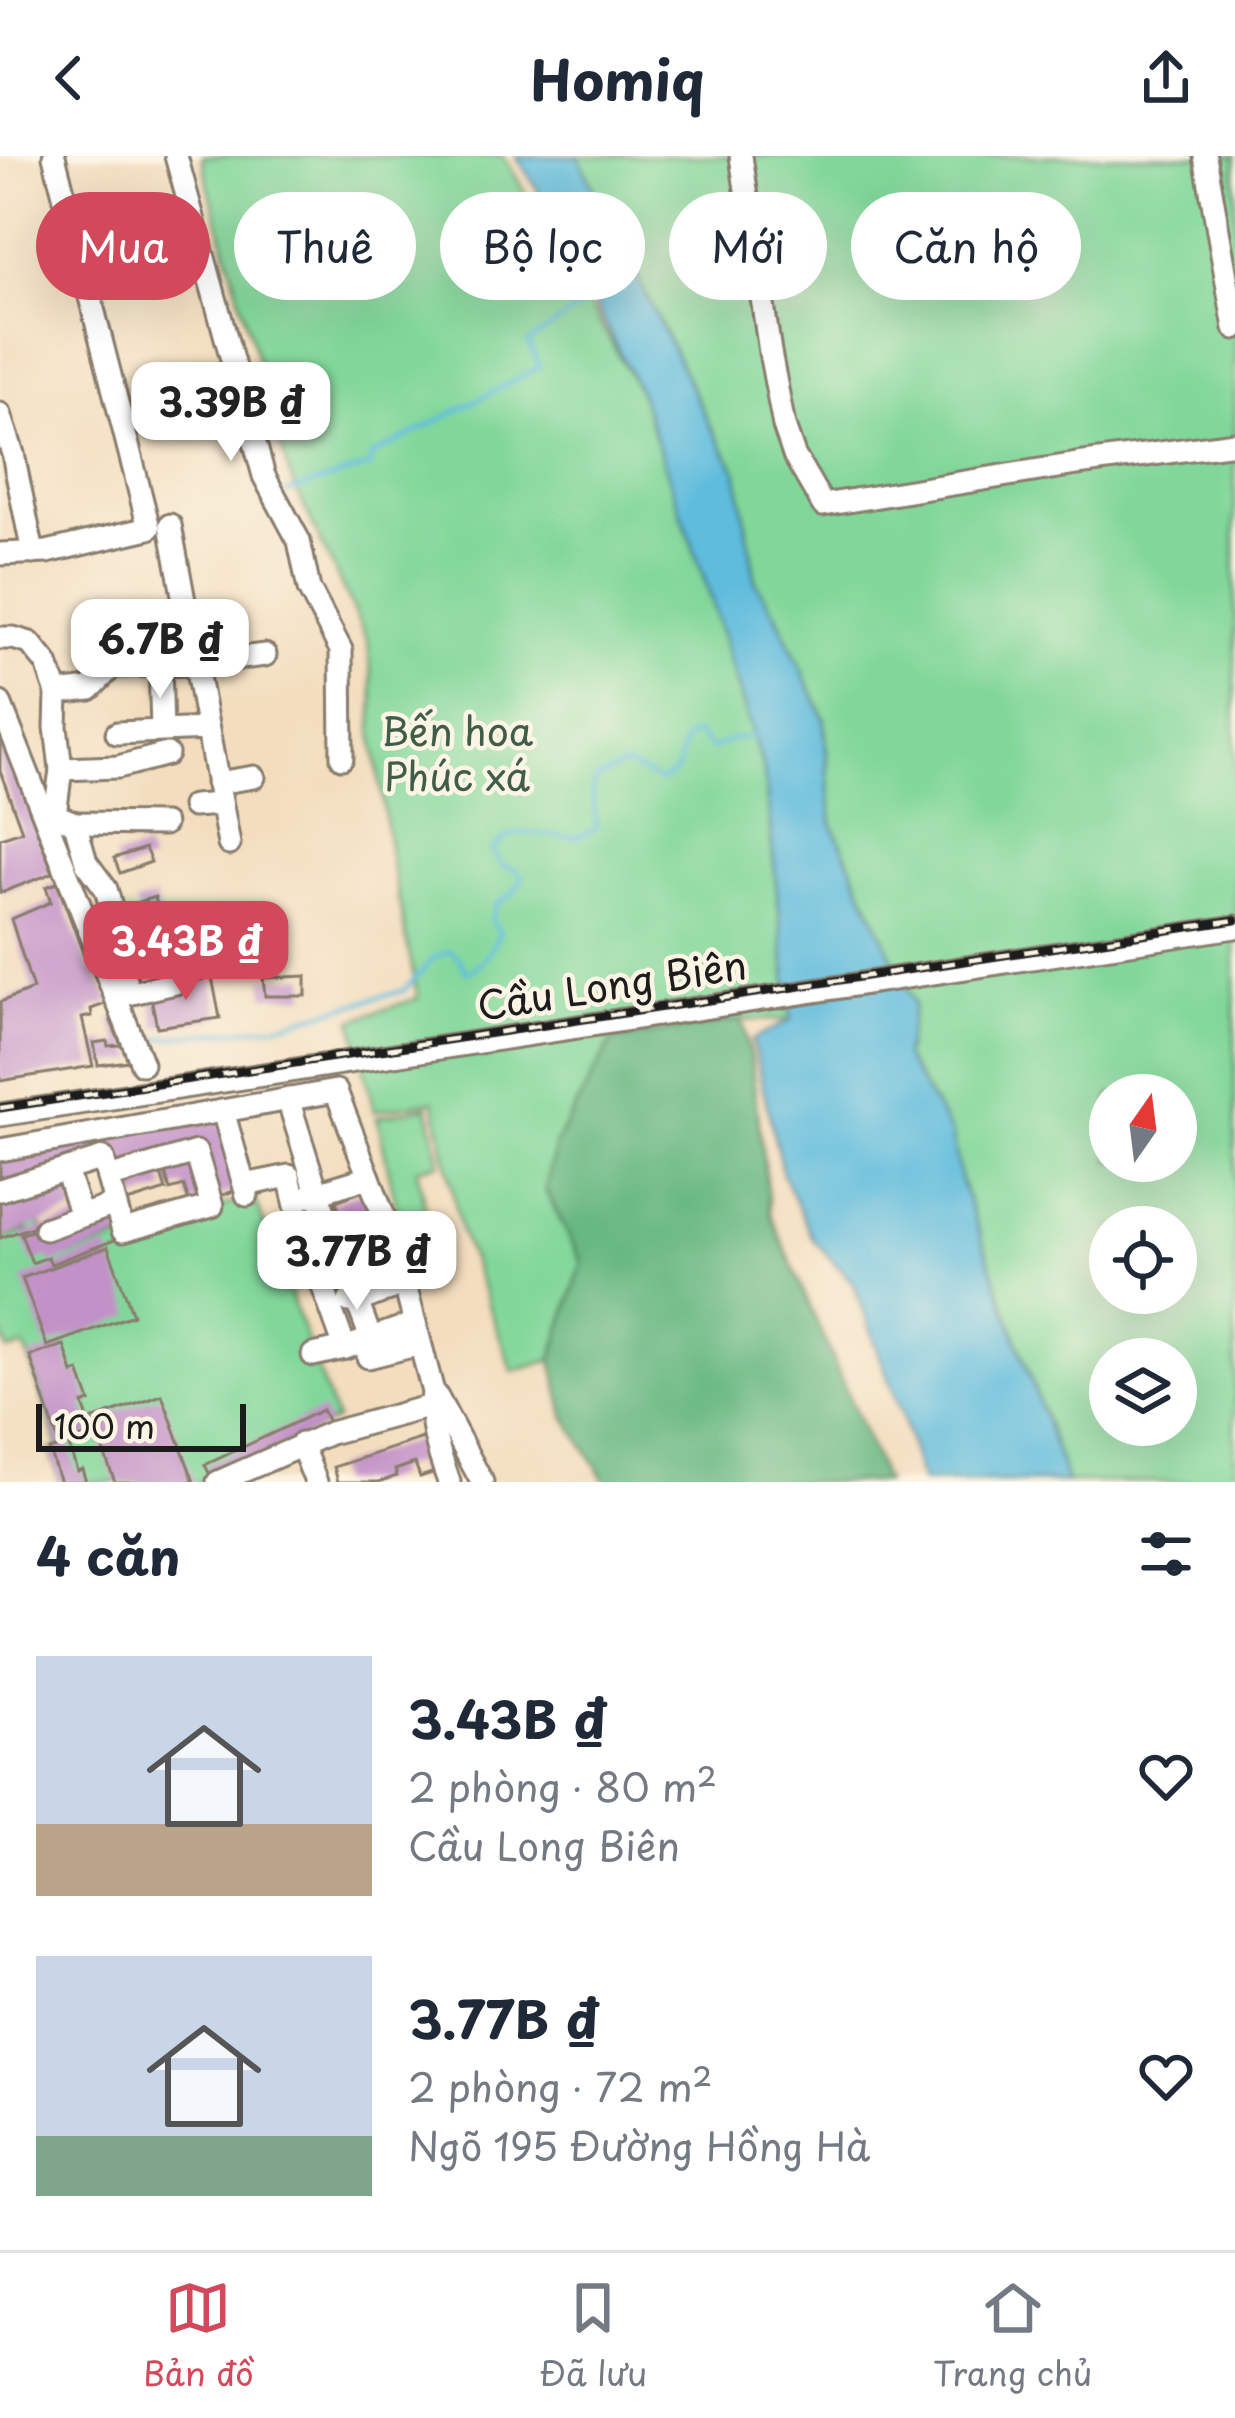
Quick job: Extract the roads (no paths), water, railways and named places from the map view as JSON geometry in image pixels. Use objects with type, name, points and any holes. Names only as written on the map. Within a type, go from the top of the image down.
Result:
[{"type":"street","points":[[54,156],[159,526],[194,664],[229,844]]},
{"type":"street","points":[[176,156],[264,476],[299,541],[309,589],[341,650],[342,758]]},
{"type":"street","points":[[741,156],[784,426],[794,455],[824,505],[1235,443]]},
{"type":"street","points":[[1204,156],[1235,328]]},
{"type":"street","points":[[0,413],[32,553]]},
{"type":"street","points":[[0,554],[47,552],[159,526]]},
{"type":"street","points":[[0,638],[30,643],[46,664],[57,693],[61,769],[55,815],[75,823],[164,824]]},
{"type":"street","points":[[57,693],[90,689],[113,666],[194,664],[265,655]]},
{"type":"street","points":[[160,665],[162,730]]},
{"type":"street","points":[[0,703],[142,1064]]},
{"type":"street","points":[[117,734],[206,729]]},
{"type":"street","points":[[61,769],[118,767],[167,754]]},
{"type":"street","points":[[193,806],[254,777]]},
{"type":"street","points":[[75,823],[86,862],[106,889],[128,994],[175,983],[175,950]]},
{"type":"street","name":"Cầu Long Biên","points":[[0,1101],[1235,913]]},
{"type":"street","name":"Cầu Long Biên","points":[[0,1115],[1235,927]]},
{"type":"street","points":[[0,1150],[336,1091],[390,1231],[418,1333],[440,1458],[449,1482]]},
{"type":"street","points":[[288,1099],[317,1192],[359,1300],[369,1348]]},
{"type":"street","points":[[223,1111],[246,1190],[289,1176],[293,1201],[345,1348]]},
{"type":"street","points":[[0,1190],[103,1159],[108,1178],[115,1204],[123,1232],[212,1206],[196,1152],[108,1178]]},
{"type":"street","points":[[66,1170],[80,1216]]},
{"type":"street","points":[[293,1201],[369,1178]]},
{"type":"street","points":[[45,1229],[115,1204]]},
{"type":"street","points":[[309,1250],[390,1231]]},
{"type":"street","points":[[330,1307],[405,1283]]},
{"type":"street","points":[[313,1355],[369,1348],[418,1333]]},
{"type":"street","points":[[218,1482],[301,1444],[432,1399]]},
{"type":"street","points":[[432,1399],[482,1482]]},
{"type":"street","points":[[301,1444],[316,1482]]},
{"type":"water","points":[[516,156],[578,156],[596,192],[539,192]]},
{"type":"water","points":[[645,293],[737,472],[756,583],[776,614],[824,718],[832,823],[914,1004],[904,1057],[951,1132],[960,1178],[1067,1482],[921,1482],[854,1284],[813,1239],[783,1175],[752,1040],[791,1020],[764,771],[639,391],[593,300],[645,300]]},
{"type":"waterway","points":[[286,493],[370,466],[371,456],[540,367],[528,343],[591,300]]},
{"type":"waterway","points":[[154,1039],[275,1026],[404,990],[435,957],[450,951],[466,972],[473,969],[487,956],[500,932],[491,920],[496,904],[513,894],[523,877],[503,867],[492,851],[504,839],[530,833],[585,834],[597,826],[595,780],[625,765],[661,781],[676,772],[686,738],[697,734],[712,749],[732,739],[756,736]]},
{"type":"railway","points":[[0,1108],[1235,920]]},
{"type":"park label","name":"Bến hoa Phúc xá","points":[[457,754]]}]
